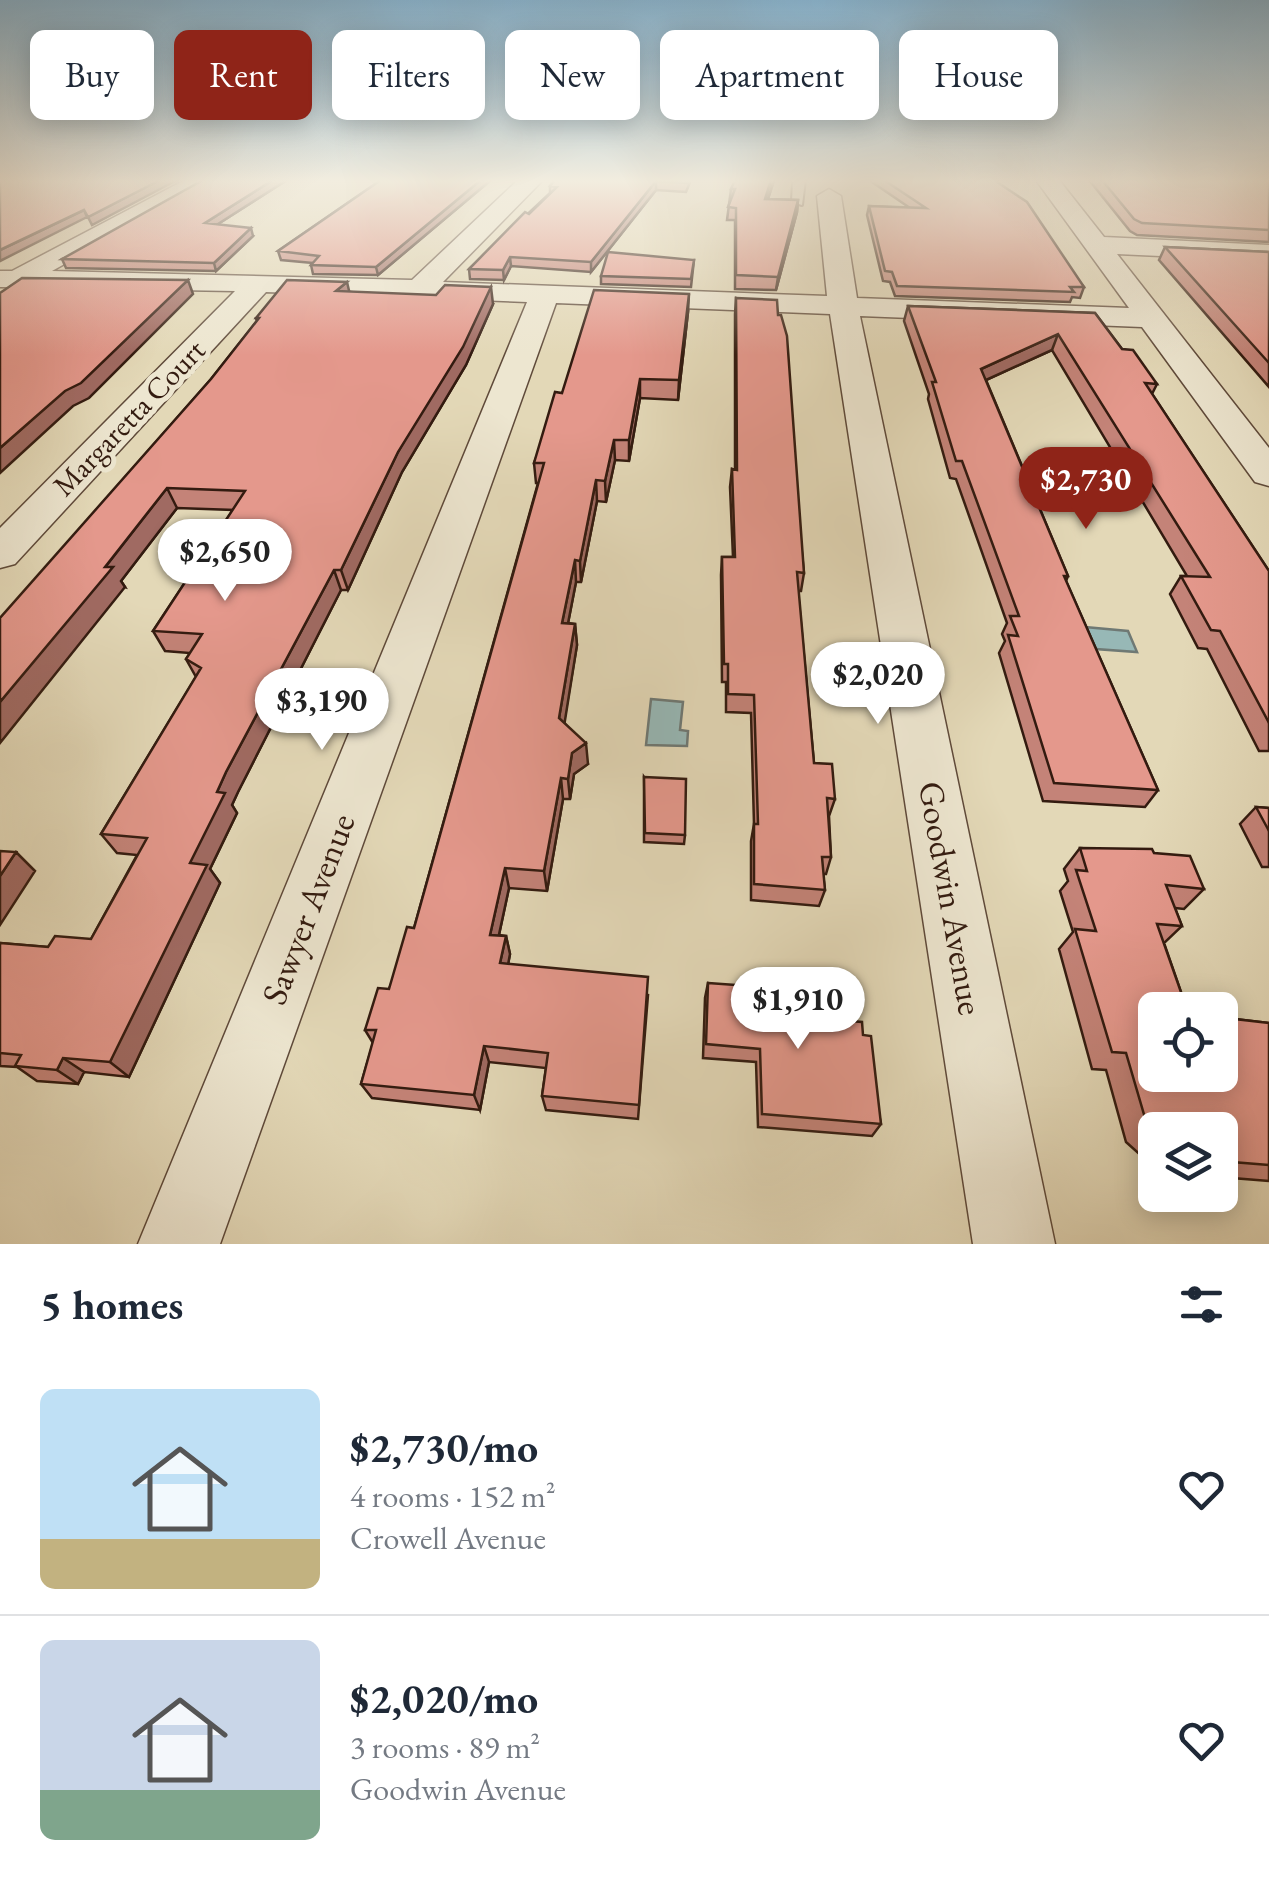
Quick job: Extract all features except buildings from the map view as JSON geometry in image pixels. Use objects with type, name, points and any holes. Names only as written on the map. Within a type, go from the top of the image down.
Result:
[{"type":"street","points":[[5,282],[90,238]]},
{"type":"street","points":[[419,289],[472,238]]},
{"type":"street","name":"Goodwin Avenue","points":[[822,238],[843,305],[1014,1244]]},
{"type":"street","points":[[1091,238],[1269,474]]},
{"type":"street","points":[[1096,245],[1269,254]]},
{"type":"street","points":[[5,282],[259,283],[1150,318]]},
{"type":"street","name":"Margaretta Court","points":[[0,554],[259,283]]},
{"type":"street","name":"Sawyer Avenue","points":[[179,1244],[545,294]]},
{"type":"water","points":[[1085,627],[1128,631],[1137,652],[1082,648]]},
{"type":"water","points":[[651,699],[683,702],[680,730],[688,731],[687,746],[646,745]]}]
